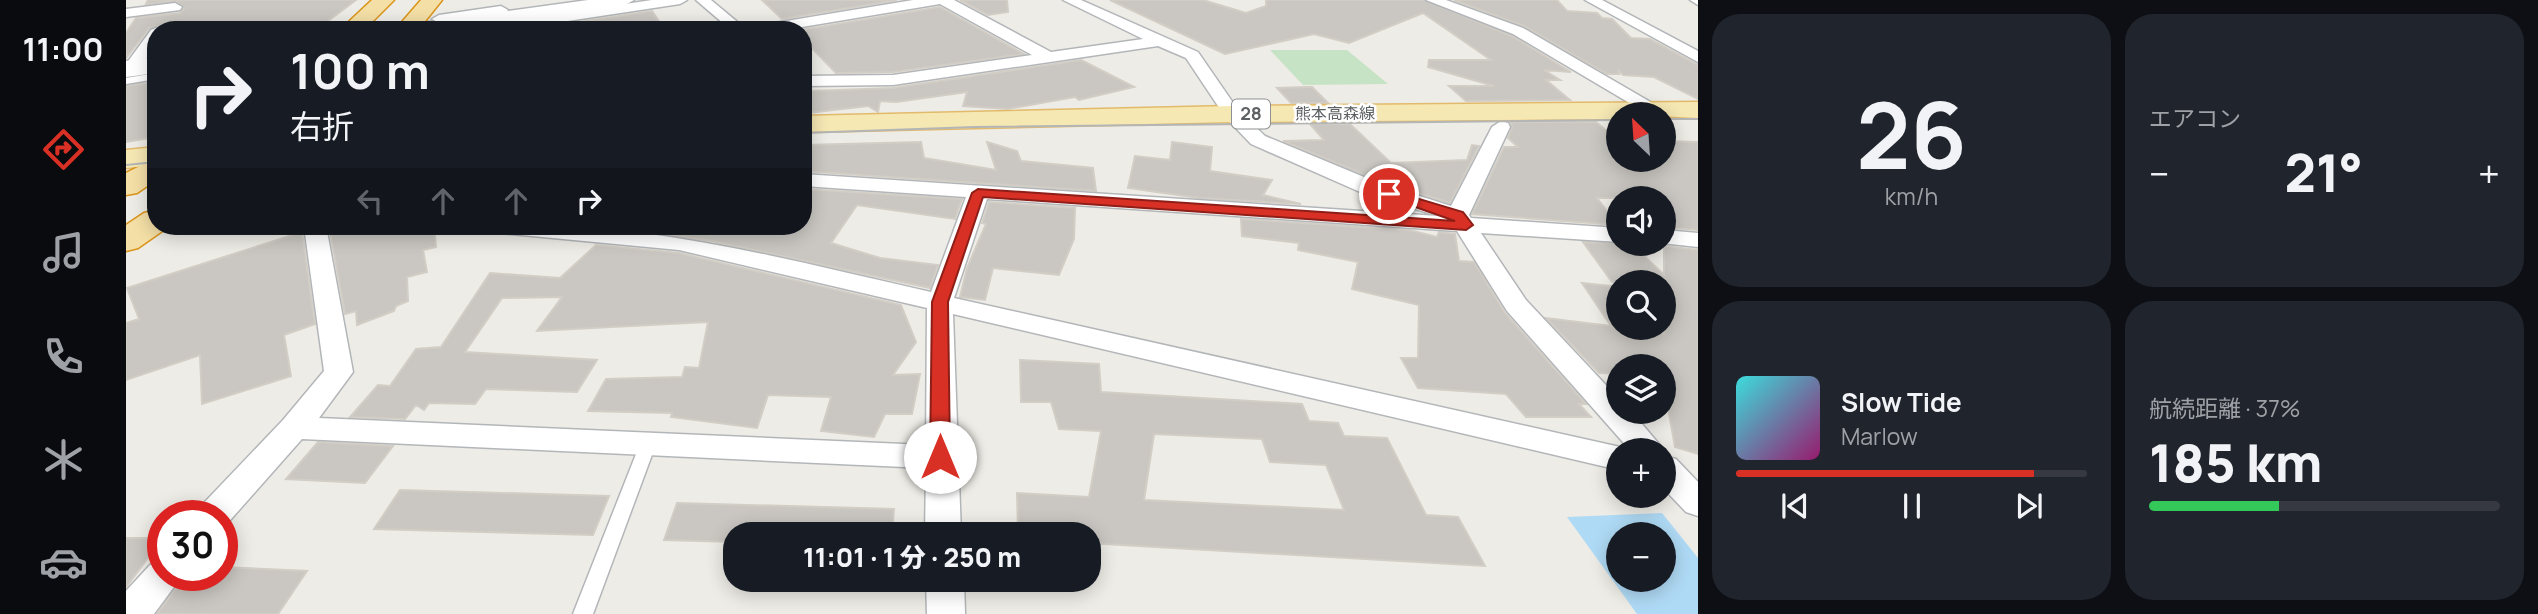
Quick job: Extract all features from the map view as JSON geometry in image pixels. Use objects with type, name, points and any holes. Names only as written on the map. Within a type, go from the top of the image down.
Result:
[{"type":"highway","points":[[361,21],[384,0]]},
{"type":"highway","points":[[418,21],[435,9]]},
{"type":"highway","points":[[126,241],[147,226]]},
{"type":"main road","name":"熊本高森線","points":[[812,124],[1606,118]]},
{"type":"main road","name":"熊本高森線","points":[[812,141],[1239,122],[1501,127],[1606,125]]},
{"type":"street","points":[[510,21],[572,0]]},
{"type":"street","points":[[481,21],[625,0]]},
{"type":"street","points":[[435,9],[540,13],[680,0]]},
{"type":"street","points":[[703,0],[729,21]]},
{"type":"street","points":[[811,21],[938,0]]},
{"type":"street","points":[[944,0],[1050,58]]},
{"type":"street","points":[[1070,0],[1192,55],[1239,122],[1282,152],[1368,187],[1462,220],[1516,305],[1637,438]]},
{"type":"street","points":[[1433,0],[1518,31],[1648,102]]},
{"type":"street","points":[[1592,0],[1698,57]]},
{"type":"street","points":[[126,13],[177,3]]},
{"type":"street","points":[[165,21],[177,3]]},
{"type":"street","points":[[812,81],[893,80],[1158,41]]},
{"type":"street","points":[[133,69],[147,47]]},
{"type":"street","points":[[1462,220],[1501,127]]},
{"type":"street","points":[[812,181],[978,193],[1462,220],[1606,234]]},
{"type":"street","points":[[943,522],[940,302],[978,193]]},
{"type":"street","points":[[228,500],[294,428],[339,372],[316,235]]},
{"type":"street","points":[[595,235],[680,243],[1606,454]]},
{"type":"street","points":[[1676,238],[1698,240]]},
{"type":"street","points":[[294,428],[940,457]]},
{"type":"street","points":[[1676,472],[1698,478]]},
{"type":"street","points":[[1676,480],[1698,503]]},
{"type":"street","points":[[130,614],[150,591]]},
{"type":"street","points":[[945,592],[946,614]]},
{"type":"lane","points":[[583,614],[648,444]]},
{"type":"green space","points":[[1270,50],[1347,50],[1388,84],[1303,85]]},
{"type":"water","points":[[1662,513],[1669,522],[1606,522],[1606,571],[1567,517]]},
{"type":"water","points":[[1676,530],[1698,558],[1698,614],[1637,614],[1621,592],[1676,592]]},
{"type":"building","points":[[148,0],[356,0],[328,21],[147,21],[147,31],[126,58],[126,33],[136,18],[180,13],[184,8],[176,1],[146,4]]},
{"type":"building","points":[[762,0],[897,0],[782,19]]},
{"type":"building","points":[[960,0],[1007,0],[1008,12],[988,15]]},
{"type":"building","points":[[1110,0],[1203,0],[1246,13],[1266,6],[1266,0],[1424,0],[1512,36],[1571,72],[1544,70],[1560,80],[1546,80],[1570,100],[1466,101],[1449,86],[1494,86],[1428,67],[1429,60],[1491,60],[1423,13],[1349,43],[1314,34],[1225,54]]},
{"type":"building","points":[[1454,0],[1557,0],[1567,11],[1597,13],[1602,18],[1612,19],[1631,38],[1650,39],[1698,65],[1698,99],[1654,77],[1623,75],[1619,71],[1619,74],[1607,74],[1524,26]]},
{"type":"building","points":[[940,7],[1024,54],[893,72],[836,73],[812,48],[812,28]]},
{"type":"building","points":[[652,11],[659,21],[586,21]]},
{"type":"building","points":[[1081,60],[1134,87],[1079,100],[1075,97],[1008,109],[963,106],[967,92],[896,102],[880,101],[878,112],[868,106],[812,112],[812,91],[893,88]]},
{"type":"building","points":[[147,83],[147,138],[126,142],[126,86]]},
{"type":"building","points":[[1312,87],[1328,103],[1291,103],[1277,88]]},
{"type":"building","points":[[1511,122],[1596,122],[1606,130],[1606,172],[1676,172],[1676,141],[1698,142],[1698,230],[1676,228],[1676,186],[1606,186],[1606,198],[1597,198],[1606,210],[1606,224],[1472,214],[1504,147],[1518,147],[1508,138]]},
{"type":"building","points":[[1310,124],[1350,124],[1391,163],[1467,160],[1472,145],[1479,146],[1450,203],[1377,180],[1283,141],[1324,140]]},
{"type":"building","points":[[921,142],[924,158],[996,170],[987,142],[1017,151],[1021,161],[1093,168],[1096,191],[812,172],[812,145]]},
{"type":"building","points":[[1172,142],[1212,147],[1210,171],[1272,180],[1263,195],[1301,204],[1199,198],[1128,188],[1135,156],[1170,160]]},
{"type":"building","points":[[812,190],[962,199],[955,219],[857,205],[831,243],[880,258],[938,265],[930,288],[712,241],[667,235],[812,235]]},
{"type":"building","points":[[989,202],[1075,208],[1074,239],[1059,275],[993,268],[985,300],[960,297],[967,268],[986,224],[982,223]]},
{"type":"building","points":[[1241,219],[1409,230],[1437,237],[1439,232],[1455,234],[1459,261],[1474,262],[1505,313],[1586,404],[1579,404],[1591,417],[1526,417],[1506,394],[1418,388],[1401,358],[1418,358],[1419,305],[1352,289],[1358,262],[1298,250],[1299,243],[1242,236]]},
{"type":"building","points":[[293,235],[302,235],[315,324],[284,335],[291,376],[202,404],[200,355],[126,380],[126,323],[139,319],[127,288]]},
{"type":"building","points":[[331,235],[435,235],[436,247],[423,250],[427,272],[407,277],[408,301],[396,306],[394,311],[357,325],[356,311],[345,314]]},
{"type":"building","points":[[1583,242],[1606,242],[1606,256],[1644,256],[1659,270],[1606,270],[1606,274]]},
{"type":"building","points":[[596,245],[679,253],[901,305],[916,342],[893,375],[920,374],[912,414],[885,414],[874,437],[821,431],[831,397],[768,395],[757,428],[671,417],[672,413],[588,411],[606,379],[682,377],[685,367],[699,368],[708,322],[537,331],[562,297],[502,298],[465,352],[597,360],[577,392],[486,389],[475,404],[429,403],[424,410],[416,405],[405,419],[350,417],[378,385],[390,386],[416,349],[441,347],[490,273],[560,278]]},
{"type":"building","points":[[1676,247],[1698,250],[1698,454],[1676,447],[1676,438],[1673,438],[1671,424],[1676,424],[1676,354],[1606,354],[1606,373],[1599,373],[1546,318],[1606,325],[1606,340],[1676,340],[1676,270],[1664,270],[1664,256],[1676,256]]},
{"type":"building","points":[[1582,283],[1606,286],[1606,319]]},
{"type":"building","points":[[1020,360],[1099,364],[1101,392],[1302,404],[1309,421],[1338,423],[1344,436],[1387,438],[1426,515],[1458,517],[1485,566],[1101,544],[1101,522],[1018,522],[1017,493],[1089,497],[1101,431],[1059,429],[1051,402],[1021,402]],"holes":[[[1154,434],[1262,439],[1270,462],[1326,465],[1344,510],[1144,500]]]},
{"type":"building","points":[[318,442],[393,446],[365,483],[286,479]]},
{"type":"building","points":[[400,490],[609,496],[593,535],[374,529]]},
{"type":"building","points":[[677,503],[894,509],[893,522],[723,522],[723,542],[664,540]]},
{"type":"building","points":[[126,538],[147,538],[147,559],[126,587]]},
{"type":"building","points":[[238,568],[307,571],[278,614],[157,614],[174,591],[238,591]]},
{"type":"tram line","points":[[1676,119],[1698,119]]},
{"type":"tram line","points":[[812,133],[975,127],[1606,120]]},
{"type":"tram line","points":[[126,165],[147,163]]},
{"type":"route","points":[[940,457],[940,302],[978,193],[1466,225],[1458,215],[1389,194]]}]
